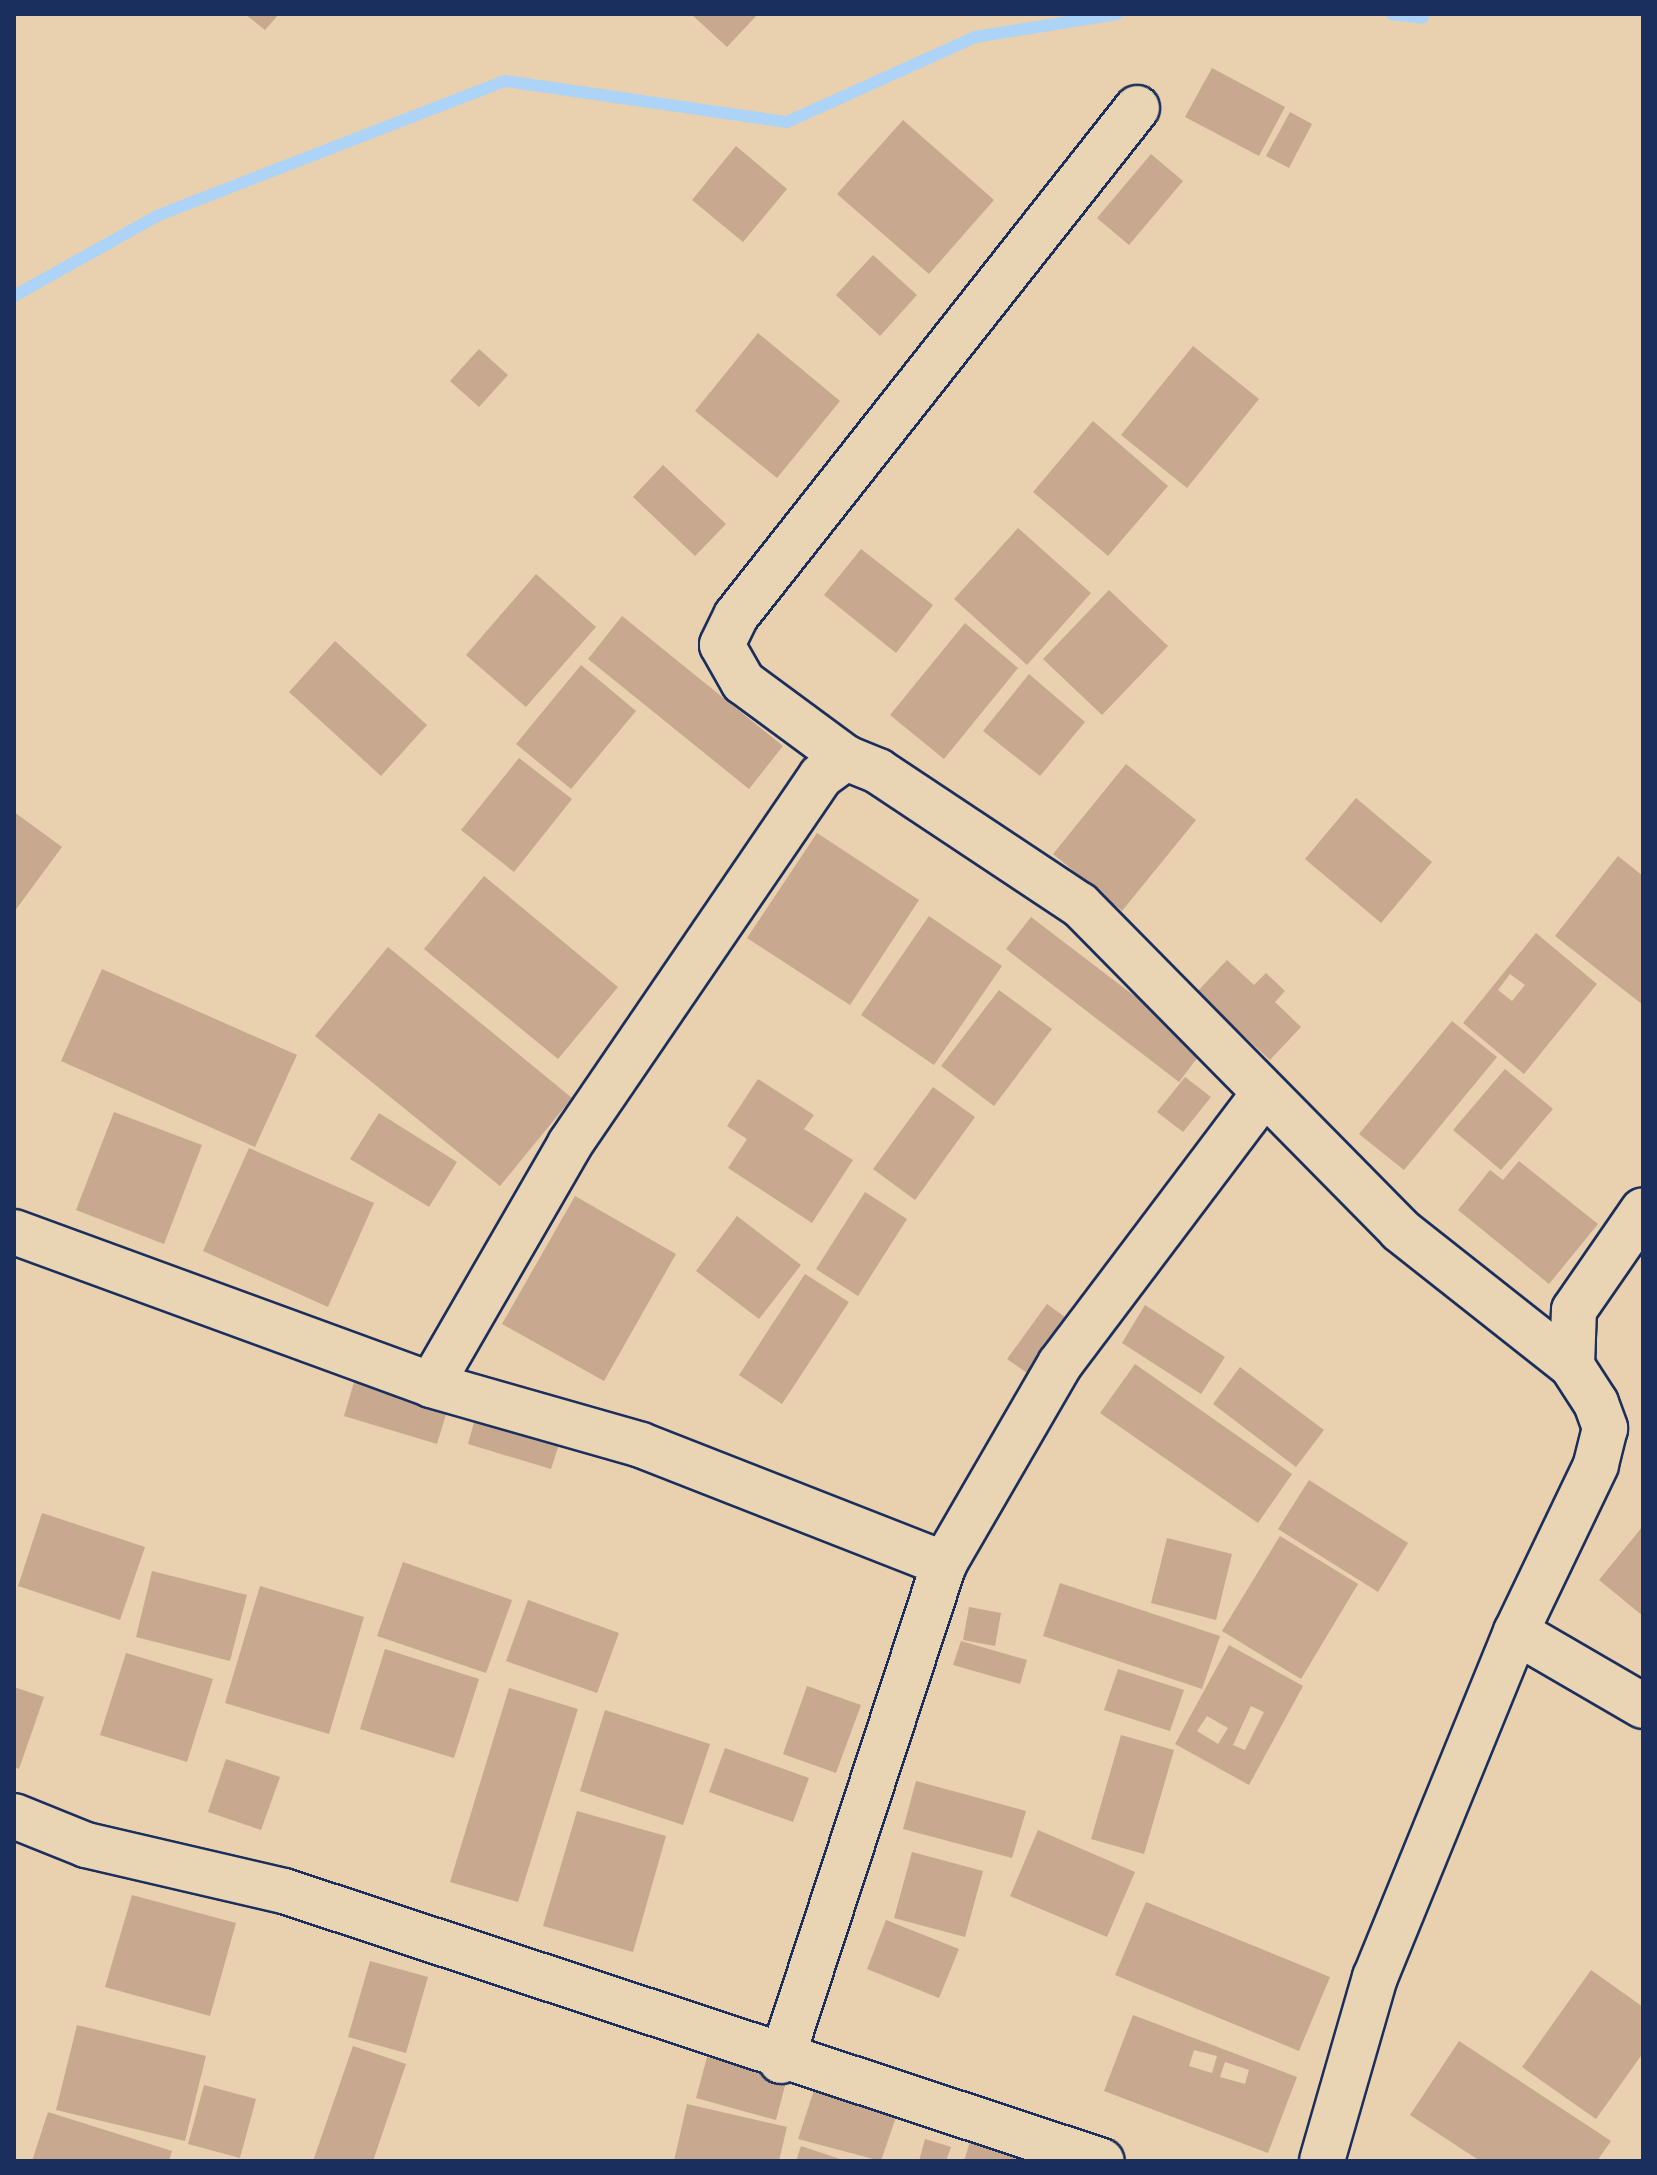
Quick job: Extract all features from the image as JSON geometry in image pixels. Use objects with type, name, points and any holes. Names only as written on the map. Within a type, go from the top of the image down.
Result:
[{"type":"street","points":[[1137,108],[736,616],[722,645],[743,682],[846,758],[878,771],[1080,905],[1400,1230],[1572,1366],[1605,1428],[1596,1465],[1516,1632],[1375,1977],[1322,2161]]},
{"type":"street","points":[[431,1385],[570,1144],[821,776],[846,758]]},
{"type":"street","points":[[781,2061],[944,1564],[1060,1364],[1264,1093]]},
{"type":"street","points":[[1572,1366],[1574,1310],[1643,1210]]},
{"type":"street","points":[[14,1232],[431,1385],[641,1445],[944,1564]]},
{"type":"street","points":[[1516,1632],[1643,1706]]},
{"type":"street","points":[[14,1816],[86,1845],[284,1891],[781,2061],[1102,2161]]},
{"type":"building","points":[[245,14],[279,14],[265,30]]},
{"type":"building","points":[[691,14],[758,14],[727,47]]},
{"type":"building","points":[[1212,68],[1285,107],[1259,156],[1185,117]]},
{"type":"building","points":[[1290,112],[1312,124],[1289,168],[1266,156]]},
{"type":"building","points":[[903,120],[994,200],[929,274],[837,194]]},
{"type":"building","points":[[736,146],[787,189],[743,242],[692,200]]},
{"type":"building","points":[[1151,154],[1183,181],[1129,245],[1097,218]]},
{"type":"building","points":[[873,255],[917,295],[880,336],[836,295]]},
{"type":"building","points":[[758,333],[840,401],[777,478],[695,411]]},
{"type":"building","points":[[1193,346],[1259,399],[1187,488],[1121,435]]},
{"type":"building","points":[[479,349],[508,375],[479,407],[450,381]]},
{"type":"building","points":[[1093,421],[1168,486],[1108,556],[1033,492]]},
{"type":"building","points":[[663,465],[726,524],[695,556],[633,497]]},
{"type":"building","points":[[1018,528],[1091,593],[1027,665],[954,599]]},
{"type":"building","points":[[861,549],[933,605],[896,653],[824,595]]},
{"type":"building","points":[[536,574],[596,627],[526,707],[466,655]]},
{"type":"building","points":[[1109,590],[1168,646],[1102,715],[1043,659]]},
{"type":"building","points":[[622,616],[783,746],[749,789],[588,659]]},
{"type":"building","points":[[965,623],[1018,668],[944,759],[890,715]]},
{"type":"building","points":[[335,641],[427,725],[381,776],[289,692]]},
{"type":"building","points":[[581,665],[636,711],[571,789],[516,744]]},
{"type":"building","points":[[1029,674],[1085,722],[1040,776],[983,731]]},
{"type":"building","points":[[519,758],[572,799],[514,872],[461,830]]},
{"type":"building","points":[[1126,764],[1196,820],[1122,911],[1053,854]]},
{"type":"building","points":[[1356,798],[1432,862],[1381,923],[1305,859]]},
{"type":"building","points":[[14,812],[62,847],[14,912]]},
{"type":"building","points":[[817,833],[919,900],[850,1005],[747,938]]},
{"type":"building","points":[[1618,856],[1643,876],[1643,1005],[1555,936]]},
{"type":"building","points":[[484,876],[618,987],[558,1059],[424,949]]},
{"type":"building","points":[[929,916],[1002,966],[934,1065],[861,1015]]},
{"type":"building","points":[[1031,917],[1204,1049],[1179,1082],[1006,949]]},
{"type":"building","points":[[1536,933],[1597,984],[1524,1074],[1463,1023]],"holes":[[[1510,974],[1525,985],[1512,1001],[1498,990]]]},
{"type":"building","points":[[388,947],[572,1098],[500,1186],[315,1036]]},
{"type":"building","points":[[1227,960],[1254,985],[1266,973],[1285,991],[1275,1002],[1301,1027],[1270,1060],[1197,992]]},
{"type":"building","points":[[102,969],[297,1055],[255,1147],[61,1061]]},
{"type":"building","points":[[999,990],[1052,1029],[994,1106],[941,1066]]},
{"type":"building","points":[[1452,1021],[1497,1057],[1404,1170],[1359,1134]]},
{"type":"building","points":[[1505,1069],[1553,1109],[1501,1170],[1453,1130]]},
{"type":"building","points":[[1185,1077],[1211,1097],[1183,1132],[1157,1112]]},
{"type":"building","points":[[758,1079],[814,1115],[804,1129],[853,1160],[812,1223],[728,1168],[747,1139],[727,1126]]},
{"type":"building","points":[[933,1087],[975,1117],[915,1200],[873,1169]]},
{"type":"building","points":[[114,1112],[202,1145],[164,1244],[76,1210]]},
{"type":"building","points":[[379,1113],[457,1162],[429,1207],[350,1159]]},
{"type":"building","points":[[249,1148],[374,1203],[328,1307],[203,1251]]},
{"type":"building","points":[[1519,1161],[1598,1224],[1549,1284],[1458,1210],[1490,1170],[1503,1180]]},
{"type":"building","points":[[865,1192],[907,1219],[858,1296],[816,1269]]},
{"type":"building","points":[[575,1196],[676,1254],[604,1381],[502,1324]]},
{"type":"building","points":[[737,1216],[801,1265],[759,1319],[696,1271]]},
{"type":"building","points":[[805,1274],[849,1302],[782,1404],[739,1375]]},
{"type":"building","points":[[1047,1304],[1072,1322],[1033,1377],[1007,1359]]},
{"type":"building","points":[[1145,1305],[1225,1357],[1201,1394],[1122,1343]]},
{"type":"building","points":[[1135,1364],[1292,1474],[1258,1523],[1100,1413]]},
{"type":"building","points":[[1240,1367],[1324,1430],[1296,1467],[1213,1404]]},
{"type":"building","points":[[357,1372],[450,1401],[437,1444],[344,1416]]},
{"type":"building","points":[[479,1404],[564,1429],[551,1469],[468,1444]]},
{"type":"building","points":[[1309,1480],[1408,1543],[1378,1592],[1278,1529]]},
{"type":"building","points":[[42,1513],[145,1547],[120,1620],[18,1586]]},
{"type":"building","points":[[1643,1526],[1643,1616],[1599,1580]]},
{"type":"building","points":[[1280,1536],[1358,1584],[1301,1679],[1222,1631]]},
{"type":"building","points":[[1167,1538],[1232,1554],[1216,1620],[1151,1603]]},
{"type":"building","points":[[403,1562],[512,1600],[486,1673],[377,1636]]},
{"type":"building","points":[[152,1571],[247,1595],[230,1661],[136,1637]]},
{"type":"building","points":[[1060,1583],[1220,1636],[1202,1689],[1043,1636]]},
{"type":"building","points":[[260,1586],[364,1617],[329,1734],[225,1703]]},
{"type":"building","points":[[528,1600],[619,1633],[597,1693],[506,1661]]},
{"type":"building","points":[[969,1607],[1001,1613],[995,1646],[963,1640]]},
{"type":"building","points":[[961,1641],[1027,1660],[1020,1684],[953,1665]]},
{"type":"building","points":[[1229,1645],[1303,1686],[1249,1785],[1175,1744]],"holes":[[[1251,1706],[1264,1712],[1245,1750],[1233,1745]],[[1207,1716],[1228,1728],[1218,1744],[1197,1731]]]},
{"type":"building","points":[[385,1649],[479,1679],[454,1758],[360,1729]]},
{"type":"building","points":[[126,1653],[213,1679],[187,1762],[100,1735]]},
{"type":"building","points":[[1118,1669],[1184,1690],[1170,1731],[1104,1710]]},
{"type":"building","points":[[807,1686],[861,1705],[836,1773],[783,1754]]},
{"type":"building","points":[[14,1687],[44,1697],[19,1769],[14,1767]]},
{"type":"building","points":[[509,1688],[578,1709],[518,1902],[450,1882]]},
{"type":"building","points":[[605,1710],[710,1744],[683,1825],[580,1791]]},
{"type":"building","points":[[1121,1735],[1174,1750],[1144,1854],[1091,1839]]},
{"type":"building","points":[[725,1748],[809,1778],[793,1822],[709,1792]]},
{"type":"building","points":[[226,1759],[280,1777],[261,1830],[208,1812]]},
{"type":"building","points":[[916,1781],[1026,1811],[1012,1858],[903,1829]]},
{"type":"building","points":[[577,1811],[666,1836],[633,1952],[543,1926]]},
{"type":"building","points":[[1038,1830],[1135,1872],[1107,1937],[1010,1896]]},
{"type":"building","points":[[912,1852],[983,1871],[965,1937],[894,1918]]},
{"type":"building","points":[[132,1895],[236,1923],[210,2016],[105,1987]]},
{"type":"building","points":[[1146,1902],[1330,1977],[1299,2051],[1115,1975]]},
{"type":"building","points":[[886,1920],[959,1949],[939,1998],[867,1969]]},
{"type":"building","points":[[370,1961],[428,1977],[406,2053],[348,2037]]},
{"type":"building","points":[[1591,1970],[1643,2007],[1643,2053],[1596,2119],[1522,2067]]},
{"type":"building","points":[[1133,2015],[1297,2077],[1268,2153],[1104,2091]],"holes":[[[1194,2050],[1217,2056],[1212,2073],[1189,2066]],[[1225,2062],[1249,2070],[1245,2084],[1220,2077]]]},
{"type":"building","points":[[77,2025],[206,2056],[185,2141],[56,2110]]},
{"type":"building","points":[[1459,2041],[1611,2141],[1597,2161],[1480,2161],[1410,2115]]},
{"type":"building","points":[[353,2046],[406,2064],[373,2161],[313,2161]]},
{"type":"building","points":[[707,2057],[787,2078],[776,2120],[696,2098]]},
{"type":"building","points":[[816,2084],[898,2111],[881,2161],[798,2139]]},
{"type":"building","points":[[204,2085],[256,2099],[240,2158],[188,2144]]},
{"type":"building","points":[[687,2104],[787,2127],[779,2161],[674,2161]]},
{"type":"building","points":[[48,2112],[172,2151],[169,2161],[32,2161]]},
{"type":"building","points":[[925,2139],[951,2147],[946,2161],[919,2161]]},
{"type":"building","points":[[970,2142],[1029,2160],[1029,2161],[964,2161]]},
{"type":"building","points":[[801,2146],[843,2160],[843,2161],[796,2161]]},
{"type":"waterway","points":[[14,296],[159,215],[505,81],[787,122],[975,37],[1117,14]]},
{"type":"waterway","points":[[1392,14],[1423,18]]}]
